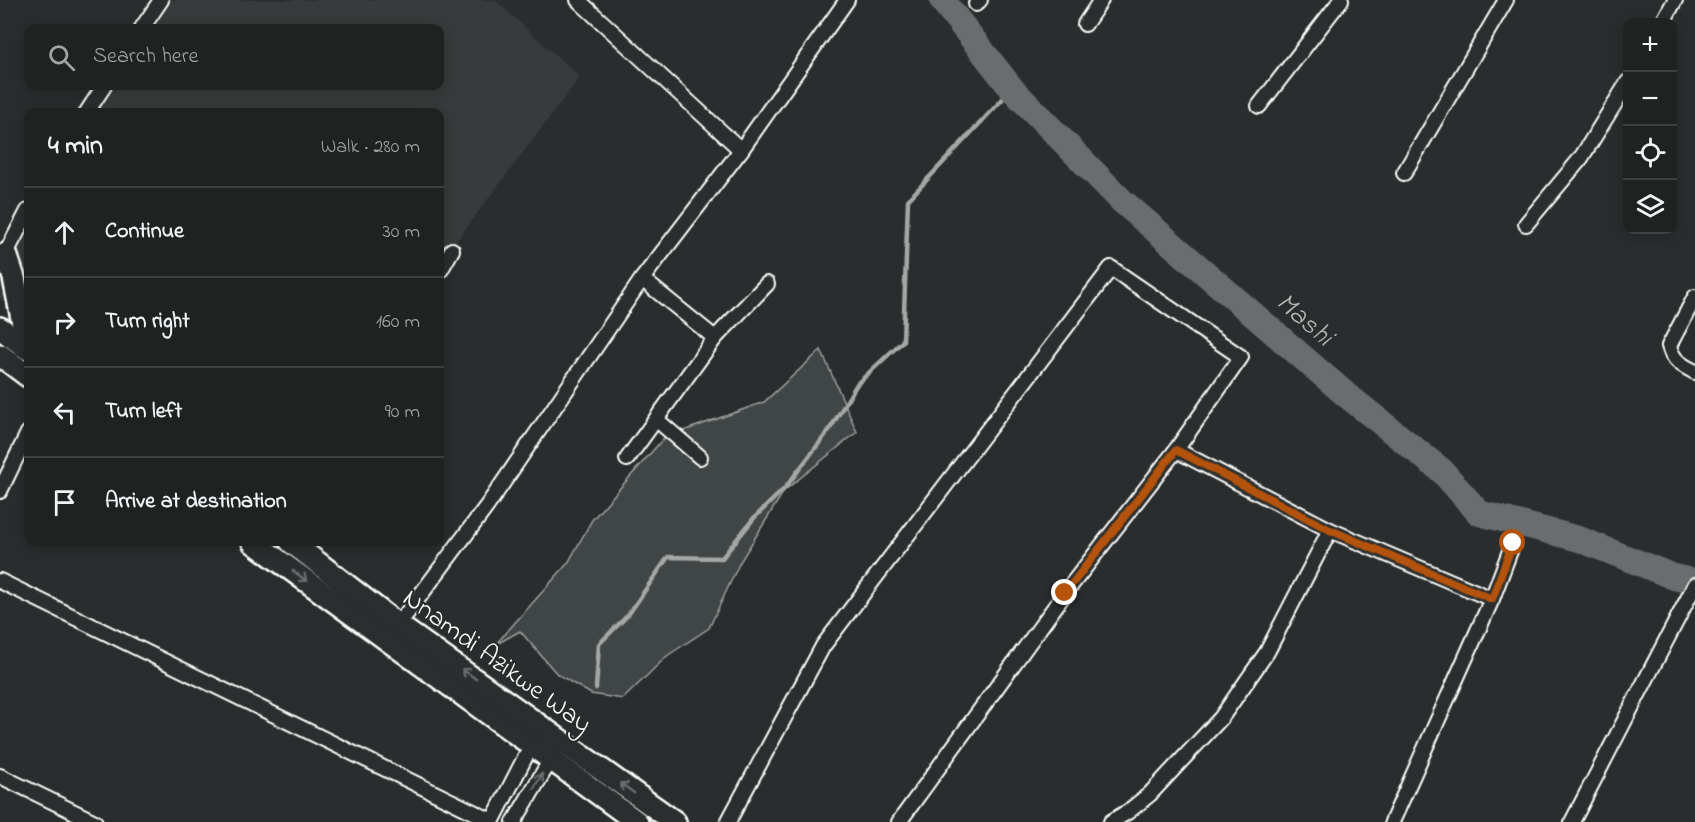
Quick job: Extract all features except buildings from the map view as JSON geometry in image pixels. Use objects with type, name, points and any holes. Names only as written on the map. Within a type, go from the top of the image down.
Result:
[{"type":"highway","points":[[3,258],[14,278],[24,329]]},
{"type":"highway","points":[[0,328],[24,346]]},
{"type":"highway","points":[[0,355],[24,373]]},
{"type":"highway","name":"Nnamdi Azikwe Way","points":[[258,546],[637,822]]},
{"type":"highway","name":"Nnamdi Azikwe Way","points":[[296,546],[398,625],[675,822]]},
{"type":"street","points":[[145,24],[160,0]]},
{"type":"street","points":[[578,0],[741,150]]},
{"type":"street","points":[[398,625],[488,506],[642,279],[741,150],[848,0]]},
{"type":"street","points":[[1085,24],[1101,0]]},
{"type":"street","points":[[1259,106],[1341,0]]},
{"type":"street","points":[[1404,173],[1506,0]]},
{"type":"street","points":[[1665,18],[1675,0]]},
{"type":"street","points":[[90,108],[101,90]]},
{"type":"street","points":[[1526,224],[1581,158],[1623,90]]},
{"type":"street","points":[[3,258],[24,219]]},
{"type":"street","points":[[444,264],[452,250]]},
{"type":"street","points":[[728,822],[823,646],[1111,268],[1241,357],[1176,450],[1065,593],[899,822]]},
{"type":"street","points":[[642,279],[715,338]]},
{"type":"street","points":[[627,459],[715,338],[767,284]]},
{"type":"street","points":[[1695,297],[1670,346],[1671,354],[1677,363],[1695,372]]},
{"type":"street","points":[[657,420],[699,458]]},
{"type":"street","points":[[0,491],[24,440]]},
{"type":"street","points":[[1176,450],[1330,530],[1492,599]]},
{"type":"street","points":[[1111,822],[1150,795],[1221,718],[1267,652],[1330,530]]},
{"type":"street","points":[[1392,822],[1492,599],[1513,543]]},
{"type":"street","points":[[0,581],[492,821],[532,747],[541,725]]},
{"type":"street","points":[[1572,822],[1695,585]]},
{"type":"street","points":[[514,822],[562,741]]},
{"type":"street","points":[[0,776],[95,822]]},
{"type":"shaded area","points":[[165,0],[495,0],[580,77],[458,239],[444,265],[444,108],[92,108],[104,90],[444,90],[444,24],[149,24]]},
{"type":"shaded area","points":[[24,208],[24,314],[0,299],[0,244]]},
{"type":"shaded area","points":[[821,350],[857,432],[784,491],[740,562],[709,628],[667,656],[623,699],[591,694],[557,674],[520,631],[495,645],[568,563],[592,520],[664,438],[764,402]]},
{"type":"waterway","name":"Mashi","points":[[942,0],[1012,89],[1122,201],[1344,393],[1442,471],[1479,513],[1579,539],[1674,577],[1695,582]]},
{"type":"waterway","points":[[596,688],[599,644],[628,615],[668,557],[722,558],[754,518],[785,488],[830,429],[857,384],[903,341],[908,200],[1012,89]]},
{"type":"route","points":[[1065,593],[1176,450],[1330,530],[1492,599],[1513,543]]}]
